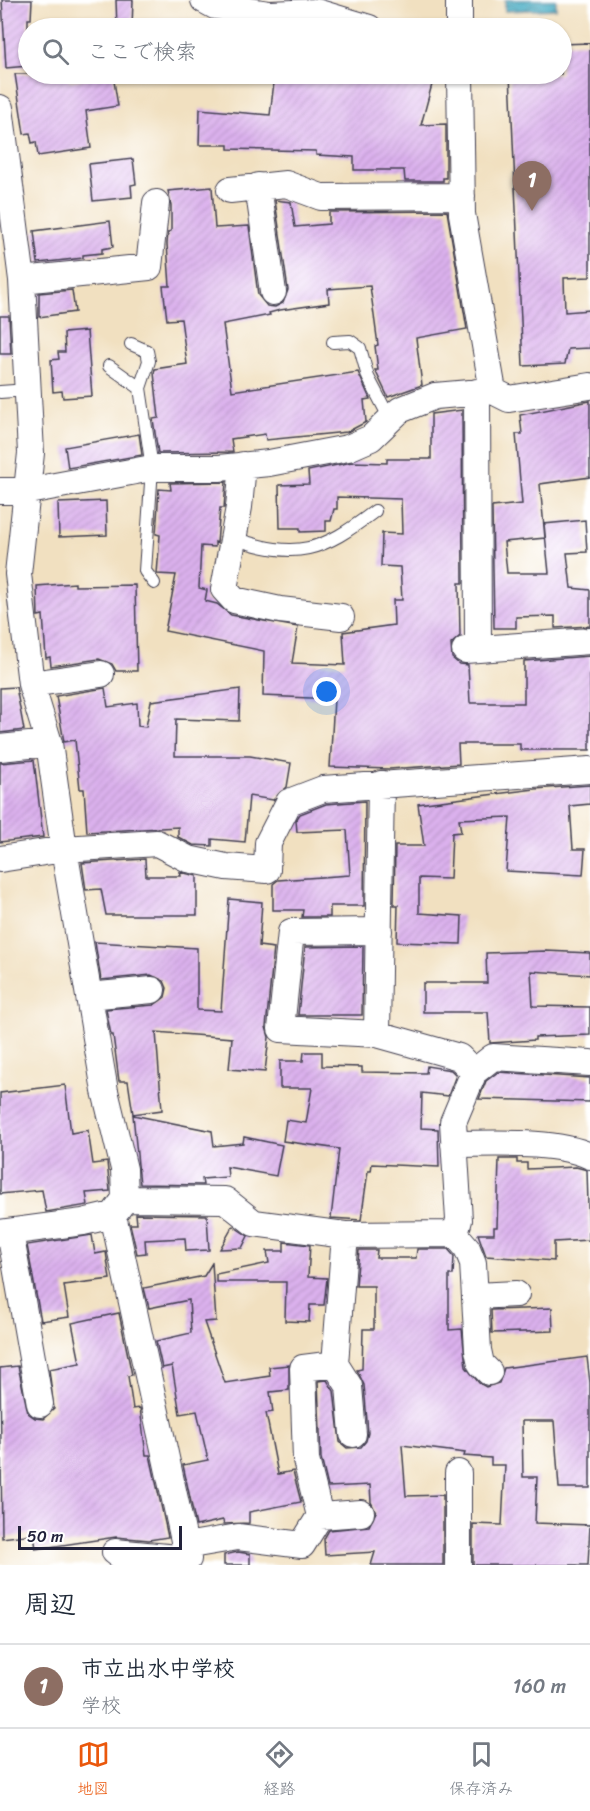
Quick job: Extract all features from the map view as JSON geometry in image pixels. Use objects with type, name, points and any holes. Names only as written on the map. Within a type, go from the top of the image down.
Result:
[{"type":"street","points":[[204,0],[215,6],[270,14],[316,12],[336,18]]},
{"type":"street","points":[[459,0],[459,18]]},
{"type":"street","points":[[460,84],[462,214],[485,392],[472,649],[590,641]]},
{"type":"street","points":[[0,108],[14,272],[28,390],[31,453],[18,574],[31,684],[49,742],[64,849],[105,1091],[124,1169],[119,1207],[188,1559],[119,1561]]},
{"type":"street","points":[[230,190],[286,184],[321,197],[462,196]]},
{"type":"street","points":[[258,186],[273,292]]},
{"type":"street","points":[[14,272],[149,267],[156,203]]},
{"type":"street","points":[[0,491],[28,491],[152,468],[243,465],[348,448],[371,438],[400,410],[435,396],[485,392],[508,399],[590,386]]},
{"type":"street","points":[[243,465],[224,589],[234,600],[280,610],[341,617]]},
{"type":"street","points":[[31,684],[100,674]]},
{"type":"street","points":[[0,748],[49,742]]},
{"type":"street","points":[[0,859],[64,849],[157,843],[188,859],[226,867],[267,870],[268,843],[289,802],[323,789],[590,770]]},
{"type":"street","points":[[377,1034],[381,784]]},
{"type":"street","points":[[379,931],[291,932],[280,1029],[377,1034],[459,1057],[474,1072]]},
{"type":"street","points":[[89,996],[152,990]]},
{"type":"street","points":[[455,1234],[459,1220],[453,1122],[474,1072],[493,1057],[590,1063]]},
{"type":"street","points":[[454,1144],[539,1146],[578,1150],[590,1156]]},
{"type":"street","points":[[40,1404],[5,1232],[83,1222],[119,1207],[225,1200],[254,1223],[345,1235],[455,1234],[467,1248],[474,1263],[478,1350],[481,1364],[489,1372]]},
{"type":"street","points":[[345,1235],[335,1364],[350,1386],[353,1434]]},
{"type":"street","points":[[476,1296],[516,1294]]},
{"type":"street","points":[[185,1546],[238,1537],[302,1545],[320,1516],[306,1460],[303,1368],[335,1364]]},
{"type":"street","points":[[458,1473],[458,1565]]},
{"type":"street","points":[[320,1516],[362,1513]]},
{"type":"lane","points":[[333,342],[350,341],[360,348],[368,377],[390,419]]},
{"type":"lane","points":[[131,344],[147,351],[148,362],[140,388],[152,468],[145,571],[154,583]]},
{"type":"lane","points":[[108,366],[140,388]]},
{"type":"lane","points":[[0,392],[28,390]]},
{"type":"lane","points":[[232,538],[267,549],[294,551],[311,548],[340,536],[375,511]]},
{"type":"water","points":[[505,0],[556,0],[556,9],[505,11]]},
{"type":"building","points":[[2,0],[32,0],[31,18],[18,18],[18,67],[6,68]]},
{"type":"building","points":[[116,0],[133,0],[132,18],[117,18]]},
{"type":"building","points":[[590,43],[590,277],[564,278],[565,312],[590,310],[590,348],[568,349],[565,364],[523,366],[510,84],[572,84],[572,44]]},
{"type":"building","points":[[15,74],[18,74],[18,84],[114,84],[118,106],[86,111],[91,148],[38,156],[36,142],[32,143],[30,133],[24,134]]},
{"type":"building","points":[[274,84],[432,84],[421,125],[446,124],[446,178],[443,178],[443,181],[405,181],[404,170],[354,170],[354,157],[316,155],[316,151],[228,149],[228,145],[199,145],[200,109],[270,115]]},
{"type":"building","points":[[133,159],[136,184],[131,185],[132,197],[93,201],[89,164]]},
{"type":"building","points":[[212,187],[215,228],[249,226],[258,295],[267,306],[275,307],[283,303],[288,290],[275,200],[291,202],[295,227],[329,224],[329,212],[447,211],[467,329],[416,338],[422,385],[388,397],[375,370],[378,370],[375,346],[378,345],[370,286],[328,289],[329,303],[280,310],[269,313],[270,315],[223,324],[232,391],[358,372],[370,399],[364,400],[366,422],[347,432],[266,440],[265,434],[231,439],[233,452],[158,453],[153,419],[159,418],[155,369],[187,364],[181,319],[167,320],[163,286],[170,286],[167,244],[168,232],[171,231],[171,205],[168,191]]},
{"type":"building","points":[[110,221],[113,247],[102,249],[102,253],[83,255],[83,258],[38,263],[34,231]]},
{"type":"building","points":[[72,290],[75,312],[39,317],[39,293]]},
{"type":"building","points":[[0,316],[9,316],[11,354],[0,354]]},
{"type":"building","points":[[87,331],[92,396],[63,398],[62,391],[53,392],[51,360],[59,359],[58,352],[65,352],[64,333]]},
{"type":"building","points":[[590,401],[590,477],[540,484],[545,538],[504,542],[507,573],[549,573],[544,524],[585,520],[587,552],[567,553],[571,588],[590,590],[590,626],[555,628],[555,616],[516,617],[516,628],[494,628],[492,507],[522,504],[516,434],[522,434],[520,415]]},
{"type":"building","points":[[462,410],[463,583],[459,583],[460,636],[451,644],[452,658],[459,664],[468,665],[470,703],[524,703],[524,661],[590,656],[590,750],[520,750],[520,744],[458,744],[459,764],[389,769],[330,767],[334,699],[263,696],[264,651],[165,631],[176,575],[157,574],[160,535],[156,534],[159,489],[171,490],[170,483],[226,482],[224,508],[220,508],[217,543],[215,542],[215,547],[201,546],[199,588],[207,590],[205,601],[217,604],[231,615],[298,627],[292,663],[345,665],[343,632],[394,625],[393,600],[402,600],[400,567],[381,566],[382,533],[402,534],[401,499],[337,497],[337,509],[334,509],[331,521],[326,521],[326,531],[300,532],[300,528],[280,528],[279,485],[309,484],[308,471],[352,462],[387,463],[387,459],[431,459],[431,414]]},
{"type":"building","points":[[139,434],[142,455],[68,468],[65,447]]},
{"type":"building","points":[[106,501],[107,535],[59,537],[58,503]]},
{"type":"building","points":[[75,583],[75,586],[135,585],[137,671],[116,671],[112,664],[99,659],[51,666],[50,657],[46,658],[43,615],[38,616],[37,586]]},
{"type":"building","points":[[16,687],[24,730],[0,733],[0,688]]},
{"type":"building","points":[[105,688],[108,707],[137,703],[138,726],[146,727],[151,701],[240,689],[239,721],[176,719],[175,756],[250,756],[291,763],[287,787],[273,800],[249,796],[245,842],[212,839],[212,846],[193,845],[178,837],[178,827],[87,832],[84,789],[80,789],[75,740],[64,742],[56,696]]},
{"type":"building","points":[[34,760],[43,837],[0,842],[0,763]]},
{"type":"building","points":[[590,785],[590,804],[570,806],[573,849],[585,849],[583,875],[506,871],[510,817],[459,819],[461,832],[452,833],[450,879],[419,878],[419,913],[462,916],[461,944],[397,942],[398,905],[394,905],[395,846],[424,846],[418,804],[535,789]]},
{"type":"building","points":[[365,801],[364,906],[330,906],[330,917],[302,917],[303,910],[273,910],[273,884],[278,880],[350,875],[347,830],[297,832],[296,820],[300,814],[326,804]]},
{"type":"building","points":[[145,859],[146,876],[181,876],[180,872],[197,876],[197,915],[106,915],[101,889],[86,890],[82,863]]},
{"type":"building","points":[[229,899],[262,902],[259,946],[274,948],[266,1027],[269,1037],[265,1072],[229,1069],[232,1038],[156,1032],[162,1110],[133,1114],[128,1081],[119,1081],[113,1035],[111,1035],[106,1009],[154,1005],[165,997],[167,988],[164,981],[151,975],[101,980],[95,942],[197,948],[197,1010],[221,1011]]},
{"type":"building","points":[[363,946],[362,1015],[298,1015],[305,947]]},
{"type":"building","points":[[546,951],[590,953],[590,975],[531,971],[533,1006],[590,1007],[590,1035],[535,1037],[535,1040],[490,1043],[488,1012],[423,1012],[423,983],[487,983],[486,953]]},
{"type":"building","points":[[304,1052],[322,1052],[322,1066],[362,1067],[362,1072],[426,1073],[427,1066],[451,1070],[456,1075],[448,1096],[422,1093],[421,1128],[438,1129],[439,1167],[372,1164],[371,1171],[368,1171],[361,1220],[331,1218],[339,1149],[283,1141],[286,1120],[306,1123],[312,1088],[280,1088],[280,1061],[303,1061]]},
{"type":"building","points":[[498,1072],[590,1078],[590,1102],[479,1099],[486,1081]]},
{"type":"building","points":[[65,1085],[71,1133],[88,1130],[93,1164],[107,1162],[110,1191],[86,1193],[88,1205],[46,1212],[42,1190],[0,1194],[0,1093]]},
{"type":"building","points":[[133,1115],[212,1131],[214,1146],[243,1143],[244,1137],[282,1145],[276,1176],[227,1167],[228,1177],[202,1179],[203,1185],[140,1184]]},
{"type":"building","points":[[499,1159],[517,1159],[517,1163],[527,1163],[527,1169],[576,1167],[587,1170],[589,1240],[554,1242],[554,1261],[486,1256],[478,1234],[494,1234],[494,1227],[497,1227]]},
{"type":"building","points":[[136,1214],[207,1215],[209,1250],[186,1251],[185,1238],[145,1240],[146,1253],[137,1254],[130,1224],[137,1224]]},
{"type":"building","points":[[233,1226],[248,1236],[242,1248],[220,1249]]},
{"type":"building","points":[[92,1235],[95,1254],[106,1252],[110,1279],[64,1285],[69,1317],[41,1321],[27,1245]]},
{"type":"building","points":[[284,1242],[310,1245],[308,1277],[327,1278],[324,1305],[310,1305],[309,1322],[285,1321],[286,1282],[216,1282],[216,1274],[269,1263],[267,1251],[284,1251]]},
{"type":"building","points":[[417,1249],[448,1249],[454,1256],[453,1275],[449,1275],[449,1330],[462,1329],[466,1367],[479,1383],[486,1387],[499,1383],[504,1368],[587,1357],[590,1383],[590,1488],[559,1488],[554,1421],[522,1421],[523,1477],[537,1477],[535,1523],[590,1525],[588,1565],[473,1565],[473,1524],[502,1525],[505,1465],[491,1465],[491,1458],[464,1456],[465,1453],[402,1445],[406,1496],[443,1495],[443,1565],[371,1565],[375,1552],[325,1555],[324,1539],[329,1530],[369,1526],[376,1512],[371,1502],[370,1485],[328,1487],[321,1458],[318,1381],[327,1380],[334,1391],[340,1442],[347,1448],[361,1447],[368,1433],[364,1385],[357,1370],[362,1369],[363,1329],[374,1329],[374,1286],[356,1286],[359,1250],[377,1250],[376,1258],[416,1258]]},
{"type":"building","points":[[212,1263],[216,1321],[204,1322],[225,1383],[270,1376],[269,1367],[289,1365],[289,1390],[270,1392],[273,1412],[266,1413],[278,1474],[293,1471],[301,1502],[249,1512],[249,1523],[224,1524],[223,1520],[196,1526],[183,1465],[208,1460],[197,1411],[180,1414],[172,1366],[162,1368],[156,1341],[191,1333],[189,1300],[149,1308],[144,1288],[204,1276]]},
{"type":"building","points":[[552,1308],[553,1331],[492,1333],[491,1310]]},
{"type":"building","points":[[119,1313],[132,1375],[128,1376],[133,1409],[140,1408],[146,1455],[150,1455],[168,1537],[149,1540],[116,1537],[36,1549],[34,1534],[2,1538],[0,1368],[18,1366],[28,1413],[35,1418],[43,1419],[54,1409],[49,1369],[80,1363],[72,1323]]},
{"type":"building","points":[[238,1552],[250,1554],[250,1565],[224,1565],[224,1555]]},
{"type":"place","name":"市立出水中学校","points":[[532,211]]}]
